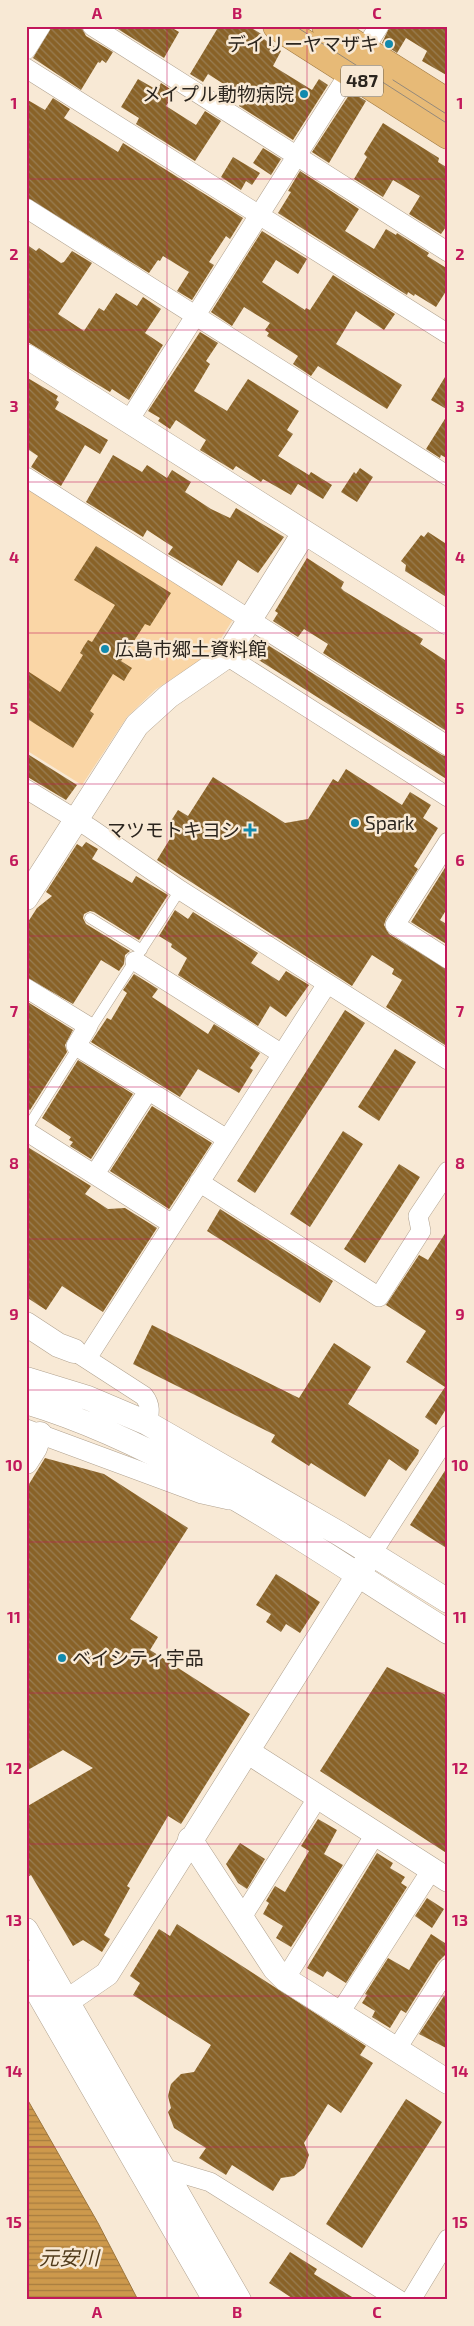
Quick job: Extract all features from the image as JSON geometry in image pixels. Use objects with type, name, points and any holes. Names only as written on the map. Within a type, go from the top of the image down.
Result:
[{"type":"highway","name":"487","points":[[277,26],[448,134]]},
{"type":"highway","name":"487","points":[[326,26],[448,103]]},
{"type":"street","points":[[26,50],[41,26]]},
{"type":"street","points":[[92,26],[448,252]]},
{"type":"street","points":[[128,422],[379,26]]},
{"type":"street","points":[[26,68],[448,334]]},
{"type":"street","points":[[26,208],[447,474]]},
{"type":"street","points":[[26,356],[448,623]]},
{"type":"street","points":[[26,477],[448,746]]},
{"type":"street","points":[[26,898],[126,742],[145,716],[169,696],[227,656],[304,533]]},
{"type":"street","points":[[227,656],[448,797]]},
{"type":"street","points":[[26,789],[76,819],[180,890],[448,1060]]},
{"type":"street","points":[[448,842],[395,924],[448,959]]},
{"type":"street","points":[[138,956],[282,1054]]},
{"type":"street","points":[[81,1354],[172,1224],[327,984]]},
{"type":"street","points":[[26,988],[88,1026],[76,1046],[227,1139]]},
{"type":"street","points":[[94,1174],[148,1091]]},
{"type":"street","points":[[26,1130],[172,1224]]},
{"type":"street","points":[[199,1182],[379,1297],[421,1231],[418,1216],[448,1171]]},
{"type":"street","points":[[26,1324],[58,1345],[81,1354],[144,1396],[149,1402],[150,1413],[147,1423]]},
{"type":"street","points":[[26,1379],[88,1398],[147,1423],[372,1554],[448,1601]]},
{"type":"street","points":[[26,1402],[103,1429],[240,1502],[448,1632]]},
{"type":"street","points":[[26,1462],[35,1448],[33,1431],[202,1494],[240,1502]]},
{"type":"street","points":[[59,2008],[107,1974],[190,1839],[248,1752],[448,1435]]},
{"type":"street","points":[[248,1752],[440,1874],[339,2014]]},
{"type":"street","points":[[242,1917],[318,1797]]},
{"type":"street","points":[[285,1979],[376,1833]]},
{"type":"street","points":[[190,1839],[275,1968],[285,1979],[448,2082]]},
{"type":"street","points":[[26,1930],[59,2008],[154,2173],[239,2300]]},
{"type":"street","points":[[396,2050],[448,1968]]},
{"type":"street","points":[[26,1972],[59,2008]]},
{"type":"street","points":[[154,2173],[215,2300]]},
{"type":"street","points":[[154,2173],[210,2182],[399,2300]]},
{"type":"street","points":[[411,2300],[448,2239]]},
{"type":"lane","points":[[88,1026],[93,1025],[180,890]]},
{"type":"lane","points":[[90,918],[138,956]]},
{"type":"lane","points":[[26,1130],[75,1052],[76,1046]]},
{"type":"shaded area","points":[[26,483],[230,612],[232,621],[218,643],[205,657],[155,690],[127,717],[82,785],[26,750]]},
{"type":"water","name":"元安川","points":[[26,2097],[98,2223],[138,2300],[26,2300]]},
{"type":"building","points":[[52,26],[81,26],[86,36],[113,52],[106,63],[102,60],[100,63],[98,62],[81,90],[33,58]]},
{"type":"building","points":[[113,26],[169,26],[179,32],[164,58]]},
{"type":"building","points":[[219,26],[248,26],[263,35],[261,37],[281,51],[273,66],[312,90],[319,79],[328,85],[293,140],[239,106],[244,97],[208,74],[203,82],[190,74]]},
{"type":"building","points":[[390,26],[448,26],[448,76],[422,61],[427,51],[406,38],[397,53],[382,43]]},
{"type":"building","points":[[138,79],[157,90],[161,83],[175,92],[166,106],[196,125],[205,111],[221,121],[195,161],[136,124],[139,118],[121,107]]},
{"type":"building","points":[[351,92],[366,101],[329,163],[312,152]]},
{"type":"building","points":[[53,98],[70,109],[64,118],[118,152],[123,143],[243,218],[230,239],[226,236],[209,262],[214,265],[192,300],[177,291],[189,272],[163,256],[149,273],[26,197],[26,99],[45,110]]},
{"type":"building","points":[[383,123],[439,158],[438,162],[448,168],[448,224],[441,234],[409,214],[420,196],[393,180],[383,197],[354,179],[367,157],[364,154]]},
{"type":"building","points":[[263,148],[281,159],[271,175],[253,163]]},
{"type":"building","points":[[233,157],[260,173],[252,185],[246,181],[241,190],[221,177]]},
{"type":"building","points":[[300,171],[359,209],[345,231],[374,249],[386,229],[396,235],[397,233],[429,253],[427,256],[448,269],[448,288],[436,307],[415,294],[414,296],[408,292],[407,295],[278,213],[291,192],[288,191]]},
{"type":"building","points":[[262,231],[307,259],[298,274],[276,260],[262,282],[305,310],[306,308],[310,310],[333,275],[395,314],[384,330],[356,311],[336,344],[402,385],[387,409],[318,366],[311,376],[293,364],[298,356],[267,336],[269,333],[265,330],[270,323],[244,307],[232,326],[211,312]]},
{"type":"building","points":[[26,244],[36,251],[39,248],[61,263],[64,262],[72,251],[92,263],[58,314],[84,331],[99,308],[104,311],[116,293],[137,306],[143,297],[161,309],[145,333],[163,345],[129,400],[112,389],[110,392],[26,341]]},
{"type":"building","points":[[200,332],[218,343],[206,361],[210,364],[194,391],[227,411],[248,379],[299,411],[287,430],[293,434],[278,456],[309,475],[311,472],[332,485],[323,499],[298,484],[291,495],[263,479],[261,482],[236,466],[233,470],[200,450],[206,440],[176,420],[170,429],[158,421],[160,418],[148,411]]},
{"type":"building","points":[[448,372],[448,410],[431,400]]},
{"type":"building","points":[[26,377],[58,396],[56,400],[59,402],[55,409],[108,440],[100,454],[85,445],[61,486],[31,467],[38,456],[26,448]]},
{"type":"building","points":[[448,414],[448,459],[441,455],[440,458],[426,449]]},
{"type":"building","points":[[113,455],[142,472],[147,465],[167,478],[172,470],[191,482],[185,492],[211,509],[230,518],[236,508],[284,537],[258,573],[238,560],[222,586],[168,554],[173,547],[147,530],[143,537],[86,502]]},
{"type":"building","points":[[360,468],[373,477],[357,502],[341,492],[354,472],[356,474]]},
{"type":"building","points":[[428,532],[448,545],[448,598],[405,571],[406,565],[401,561],[421,535],[424,537]]},
{"type":"building","name":"広島市郷土資料館","points":[[96,546],[171,593],[150,626],[145,624],[121,661],[132,668],[124,681],[113,674],[90,711],[94,714],[73,748],[26,718],[26,670],[60,692],[83,655],[80,653],[84,646],[88,640],[92,642],[115,605],[74,580]]},
{"type":"building","points":[[307,558],[344,582],[341,588],[344,591],[423,639],[420,644],[448,662],[448,732],[323,653],[328,644],[304,629],[298,637],[273,621],[278,613],[275,611]]},
{"type":"building","points":[[263,642],[448,757],[448,780],[254,657]]},
{"type":"building","points":[[26,753],[77,785],[66,800],[26,776]]},
{"type":"building","points":[[346,769],[402,805],[410,792],[431,805],[423,818],[438,828],[414,866],[418,869],[384,925],[389,934],[448,970],[448,1047],[386,1007],[402,980],[392,974],[394,969],[372,955],[352,986],[157,860],[176,829],[169,824],[178,810],[188,816],[213,777],[285,823],[308,819],[333,779],[338,782]]},
{"type":"building","points":[[86,842],[98,849],[92,859],[132,883],[136,876],[168,895],[139,940],[94,912],[90,911],[84,914],[83,918],[86,924],[130,951],[125,955],[124,964],[119,971],[101,960],[73,1004],[26,977],[26,925],[37,908],[52,896],[46,892],[77,844],[82,847]]},
{"type":"building","points":[[448,863],[448,907],[440,920],[448,925],[448,945],[411,922]]},
{"type":"building","points":[[175,910],[188,919],[193,912],[258,953],[251,963],[279,981],[286,971],[309,985],[286,1017],[270,1006],[258,1026],[178,975],[187,958],[171,947],[172,944],[159,936]]},
{"type":"building","points":[[134,974],[158,989],[152,997],[208,1034],[214,1024],[260,1053],[250,1068],[253,1070],[239,1093],[198,1069],[180,1097],[91,1042],[107,1018],[111,1020],[127,993],[123,990]]},
{"type":"building","points":[[26,1001],[73,1030],[65,1045],[67,1052],[30,1110],[26,1108]]},
{"type":"building","points":[[345,1010],[365,1023],[255,1193],[237,1181]]},
{"type":"building","points":[[395,1049],[416,1062],[379,1121],[358,1107]]},
{"type":"building","points":[[78,1060],[133,1094],[91,1159],[70,1146],[73,1142],[69,1140],[71,1137],[42,1118]]},
{"type":"building","points":[[152,1106],[212,1143],[169,1209],[110,1171]]},
{"type":"building","points":[[343,1131],[363,1144],[310,1227],[290,1214]]},
{"type":"building","points":[[26,1146],[91,1186],[85,1194],[108,1209],[125,1208],[157,1228],[103,1312],[62,1286],[46,1310],[26,1297]]},
{"type":"building","points":[[399,1164],[420,1177],[365,1263],[344,1249]]},
{"type":"building","points":[[220,1209],[333,1281],[320,1303],[207,1231]]},
{"type":"building","points":[[448,1229],[448,1406],[436,1425],[425,1417],[445,1387],[406,1362],[426,1331],[386,1305],[419,1255],[428,1260]]},
{"type":"building","points":[[152,1325],[299,1398],[334,1343],[371,1367],[348,1404],[419,1450],[418,1454],[406,1471],[389,1459],[365,1497],[311,1463],[309,1466],[271,1442],[275,1435],[133,1364]]},
{"type":"building","points":[[45,1458],[104,1474],[188,1528],[130,1619],[158,1637],[150,1650],[250,1714],[181,1824],[168,1816],[127,1886],[130,1888],[104,1935],[110,1939],[102,1952],[83,1940],[73,1946],[31,1875],[26,1878],[26,1807],[93,1768],[63,1750],[26,1771],[26,1489]]},
{"type":"building","points":[[448,1466],[448,1549],[410,1525]]},
{"type":"building","points":[[276,1574],[320,1602],[300,1633],[286,1624],[281,1632],[266,1622],[271,1614],[256,1605]]},
{"type":"building","points":[[387,1667],[448,1696],[448,1854],[320,1771]]},
{"type":"building","points":[[318,1819],[337,1830],[324,1854],[343,1865],[291,1947],[276,1938],[283,1926],[263,1914],[269,1903],[266,1901],[275,1886],[285,1892],[309,1851],[301,1846]]},
{"type":"building","points":[[240,1843],[265,1859],[247,1889],[238,1883],[226,1864]]},
{"type":"building","points":[[377,1853],[393,1863],[390,1868],[405,1877],[401,1883],[407,1887],[346,1983],[327,1971],[323,1977],[307,1968]]},
{"type":"building","points":[[427,1898],[444,1909],[432,1928],[415,1916]]},
{"type":"building","points":[[177,1924],[366,2046],[360,2055],[373,2063],[341,2113],[328,2104],[304,2143],[309,2155],[304,2168],[294,2176],[281,2178],[273,2191],[232,2165],[226,2175],[199,2158],[206,2148],[174,2128],[168,2112],[171,2108],[168,2096],[171,2084],[181,2074],[194,2072],[211,2045],[133,1995],[140,1983],[130,1976],[159,1929],[170,1936]]},
{"type":"building","points":[[431,1934],[448,1945],[448,1952],[438,1962],[406,2013],[401,2010],[390,2028],[372,2017],[375,2011],[362,2003],[367,1995],[365,1994],[388,1958],[409,1970]]},
{"type":"building","points":[[444,1996],[448,1998],[448,2049],[419,2034]]},
{"type":"building","points":[[406,2099],[442,2122],[362,2248],[326,2224]]},
{"type":"building","points":[[290,2252],[317,2269],[314,2274],[357,2300],[295,2300],[269,2283]]},
{"type":"tram line","points":[[295,26],[448,124]]},
{"type":"tram line","points":[[393,80],[448,115]]},
{"type":"place","name":"デイリーヤマザキ","points":[[389,44]]},
{"type":"place","name":"メイプル動物病院","points":[[304,94]]},
{"type":"place","name":"広島市郷土資料館","points":[[105,649]]},
{"type":"place","name":"Spark","points":[[355,823]]},
{"type":"place","name":"マツモトキヨシ","points":[[250,830]]},
{"type":"place","name":"ベイシティ宇品","points":[[62,1658]]}]
